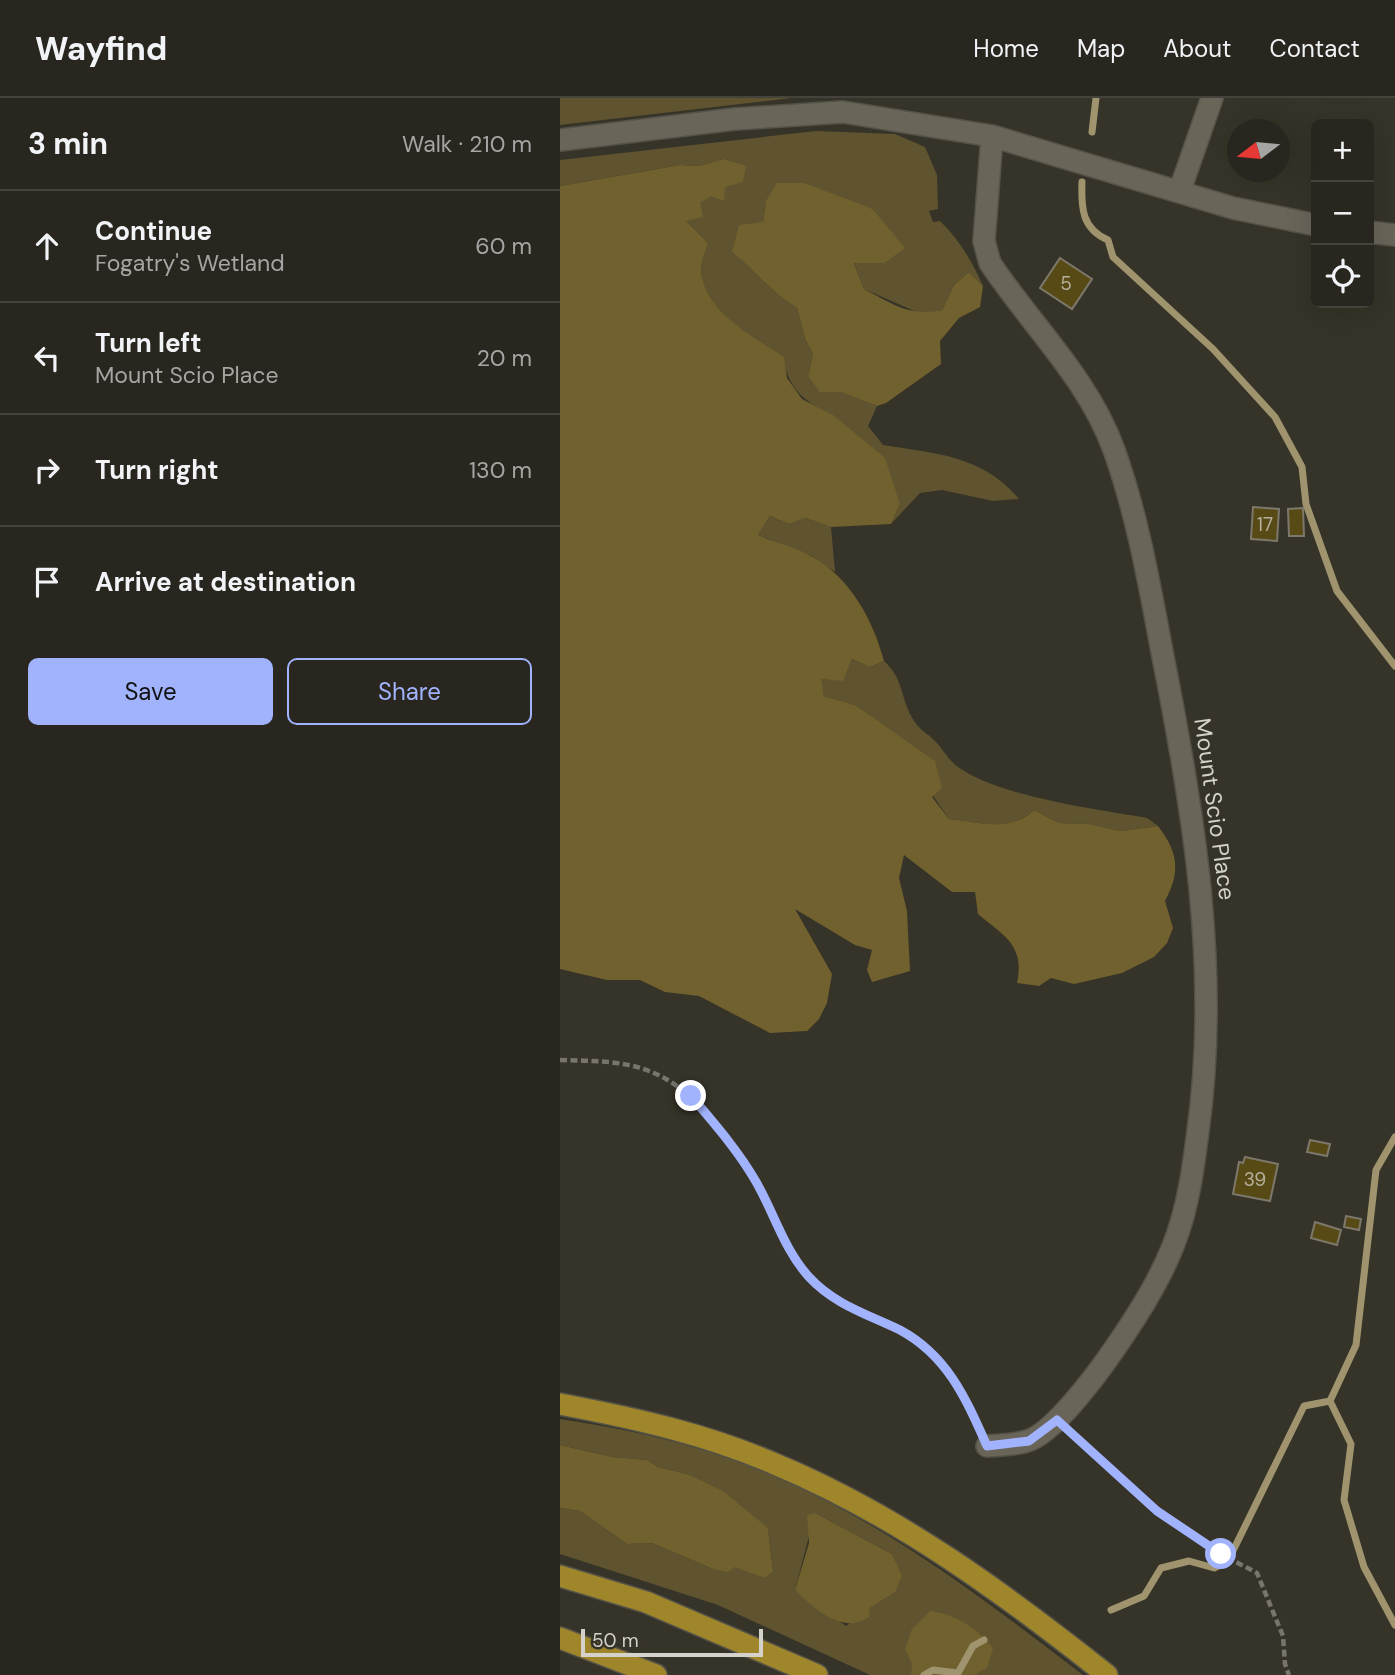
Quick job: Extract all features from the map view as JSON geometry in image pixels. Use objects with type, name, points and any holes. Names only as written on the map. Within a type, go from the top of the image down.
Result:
[{"type":"highway","points":[[560,1404],[635,1419],[699,1436],[817,1482],[933,1547],[1107,1675]]},
{"type":"highway","points":[[560,1576],[646,1602],[817,1675]]},
{"type":"highway","points":[[560,1638],[656,1675]]},
{"type":"street","points":[[1180,190],[1212,98]]},
{"type":"street","points":[[560,140],[840,105],[992,136],[1233,208],[1311,224]]},
{"type":"street","name":"Mount Scio Place","points":[[987,1446],[1029,1441],[1057,1420],[1096,1377],[1167,1260],[1190,1193],[1201,1107],[1206,990],[1204,920],[1177,727],[1126,488],[1114,449],[1087,396],[990,263],[984,241],[992,136]]},
{"type":"street","points":[[1374,233],[1395,235]]},
{"type":"path","points":[[560,1060],[609,1062],[650,1071],[691,1096],[723,1133],[756,1181],[777,1228],[807,1275],[827,1295],[869,1318],[901,1331],[939,1360],[958,1383],[987,1446]]},
{"type":"path","points":[[1057,1420],[1157,1511],[1221,1554],[1257,1573],[1266,1588],[1283,1636],[1285,1664],[1289,1675]]},
{"type":"shaded area","points":[[560,98],[792,98],[560,125]]},
{"type":"shaded area","points":[[816,131],[895,134],[925,147],[937,175],[938,209],[929,211],[933,222],[940,221],[953,236],[970,260],[983,286],[969,272],[954,285],[942,310],[921,314],[864,289],[854,262],[885,263],[904,248],[873,209],[838,198],[766,201],[763,222],[732,252],[797,308],[805,339],[813,354],[808,376],[877,406],[868,426],[883,445],[940,454],[974,465],[1005,484],[1019,499],[993,501],[942,490],[920,493],[891,524],[900,504],[858,439],[847,427],[803,397],[788,375],[783,357],[732,322],[711,299],[704,285],[701,267],[708,243],[686,221],[699,203],[711,195],[723,159],[699,166],[680,165],[560,186],[560,160]]},
{"type":"shaded area","points":[[723,159],[746,166],[743,182],[725,187],[724,201],[711,196],[700,203],[703,217],[686,221],[708,243],[701,270],[711,299],[732,322],[784,357],[787,378],[802,399],[833,415],[885,458],[900,504],[891,524],[831,527],[806,518],[789,524],[770,516],[758,535],[806,554],[827,566],[859,602],[874,631],[884,661],[870,667],[852,659],[843,681],[821,679],[824,696],[855,705],[935,761],[942,788],[932,797],[949,819],[1005,824],[1015,822],[1034,810],[1059,823],[1089,824],[1121,831],[1158,826],[1170,844],[1175,871],[1165,901],[1173,928],[1167,943],[1154,957],[1122,973],[1074,984],[1051,978],[1039,986],[1017,983],[1019,970],[1015,950],[1004,935],[978,914],[975,892],[952,892],[904,855],[899,878],[907,911],[910,971],[872,982],[867,970],[872,950],[855,945],[795,909],[832,974],[827,1003],[819,1019],[807,1031],[770,1033],[699,996],[665,992],[640,980],[607,980],[560,969],[560,186],[680,165],[699,166]]},
{"type":"shaded area","points":[[777,183],[804,183],[873,209],[905,248],[885,263],[854,263],[864,289],[893,304],[920,312],[942,310],[954,285],[969,272],[983,286],[980,307],[959,318],[940,341],[941,364],[886,403],[877,406],[842,392],[820,392],[808,376],[813,354],[805,339],[797,308],[732,252],[739,225],[763,222],[766,201]]},
{"type":"shaded area","points":[[770,516],[789,524],[806,518],[831,527],[835,572],[812,556],[758,535]]},
{"type":"shaded area","points":[[852,659],[870,667],[884,661],[896,676],[907,708],[917,725],[954,764],[976,777],[1023,794],[1147,818],[1158,826],[1121,831],[1089,824],[1059,823],[1034,810],[1014,822],[1004,824],[949,819],[890,733],[855,705],[824,696],[820,679],[843,680]]},
{"type":"shaded area","points":[[560,1419],[613,1428],[700,1449],[753,1467],[804,1489],[853,1515],[948,1575],[1083,1675],[870,1675],[718,1605],[560,1554],[560,1508],[580,1511],[627,1544],[652,1543],[713,1569],[734,1566],[764,1578],[773,1572],[768,1528],[687,1474],[658,1467],[647,1460],[613,1457],[560,1445]],"holes":[[[815,1513],[892,1554],[869,1608],[846,1626],[795,1590]]]},
{"type":"shaded area","points":[[560,1445],[613,1457],[647,1460],[658,1467],[687,1474],[723,1491],[768,1528],[773,1572],[764,1578],[735,1567],[728,1572],[713,1569],[652,1543],[627,1544],[580,1511],[560,1508]]},
{"type":"shaded area","points":[[815,1513],[892,1554],[902,1576],[895,1592],[869,1608],[870,1616],[860,1621],[840,1622],[831,1618],[795,1590],[809,1543],[807,1515]]},
{"type":"shaded area","points":[[930,1611],[957,1619],[973,1628],[987,1641],[993,1648],[987,1668],[974,1675],[911,1675],[912,1664],[905,1649],[912,1629]]},
{"type":"building","points":[[1060,258],[1092,279],[1072,309],[1040,288]]},
{"type":"building","points":[[1253,507],[1279,509],[1277,541],[1251,539]]},
{"type":"building","points":[[1303,508],[1304,536],[1289,536],[1288,509]]},
{"type":"building","points":[[1310,1140],[1330,1144],[1327,1156],[1307,1152]]},
{"type":"building","points":[[1245,1157],[1278,1164],[1270,1201],[1233,1194],[1239,1162],[1243,1163]]},
{"type":"building","points":[[1346,1216],[1361,1219],[1359,1230],[1344,1227]]},
{"type":"building","points":[[1315,1222],[1341,1230],[1337,1245],[1311,1238]]},
{"type":"waterway","points":[[1092,132],[1096,98]]},
{"type":"waterway","points":[[1082,182],[1085,217],[1093,230],[1108,240],[1113,257],[1213,349],[1275,417],[1302,467],[1306,504],[1337,591],[1395,666]]},
{"type":"waterway","points":[[1330,1401],[1356,1345],[1376,1170],[1395,1137]]},
{"type":"waterway","points":[[1330,1401],[1351,1444],[1344,1500],[1364,1567],[1395,1625]]},
{"type":"waterway","points":[[1111,1610],[1144,1596],[1161,1568],[1189,1561],[1214,1568],[1228,1561],[1304,1406],[1330,1401]]},
{"type":"waterway","points":[[924,1675],[933,1670],[958,1673],[973,1646],[984,1640]]},
{"type":"route","points":[[691,1096],[723,1133],[756,1181],[777,1228],[807,1275],[827,1295],[869,1318],[901,1331],[939,1360],[958,1383],[987,1446],[1029,1441],[1057,1420],[1157,1511],[1221,1554]]}]
